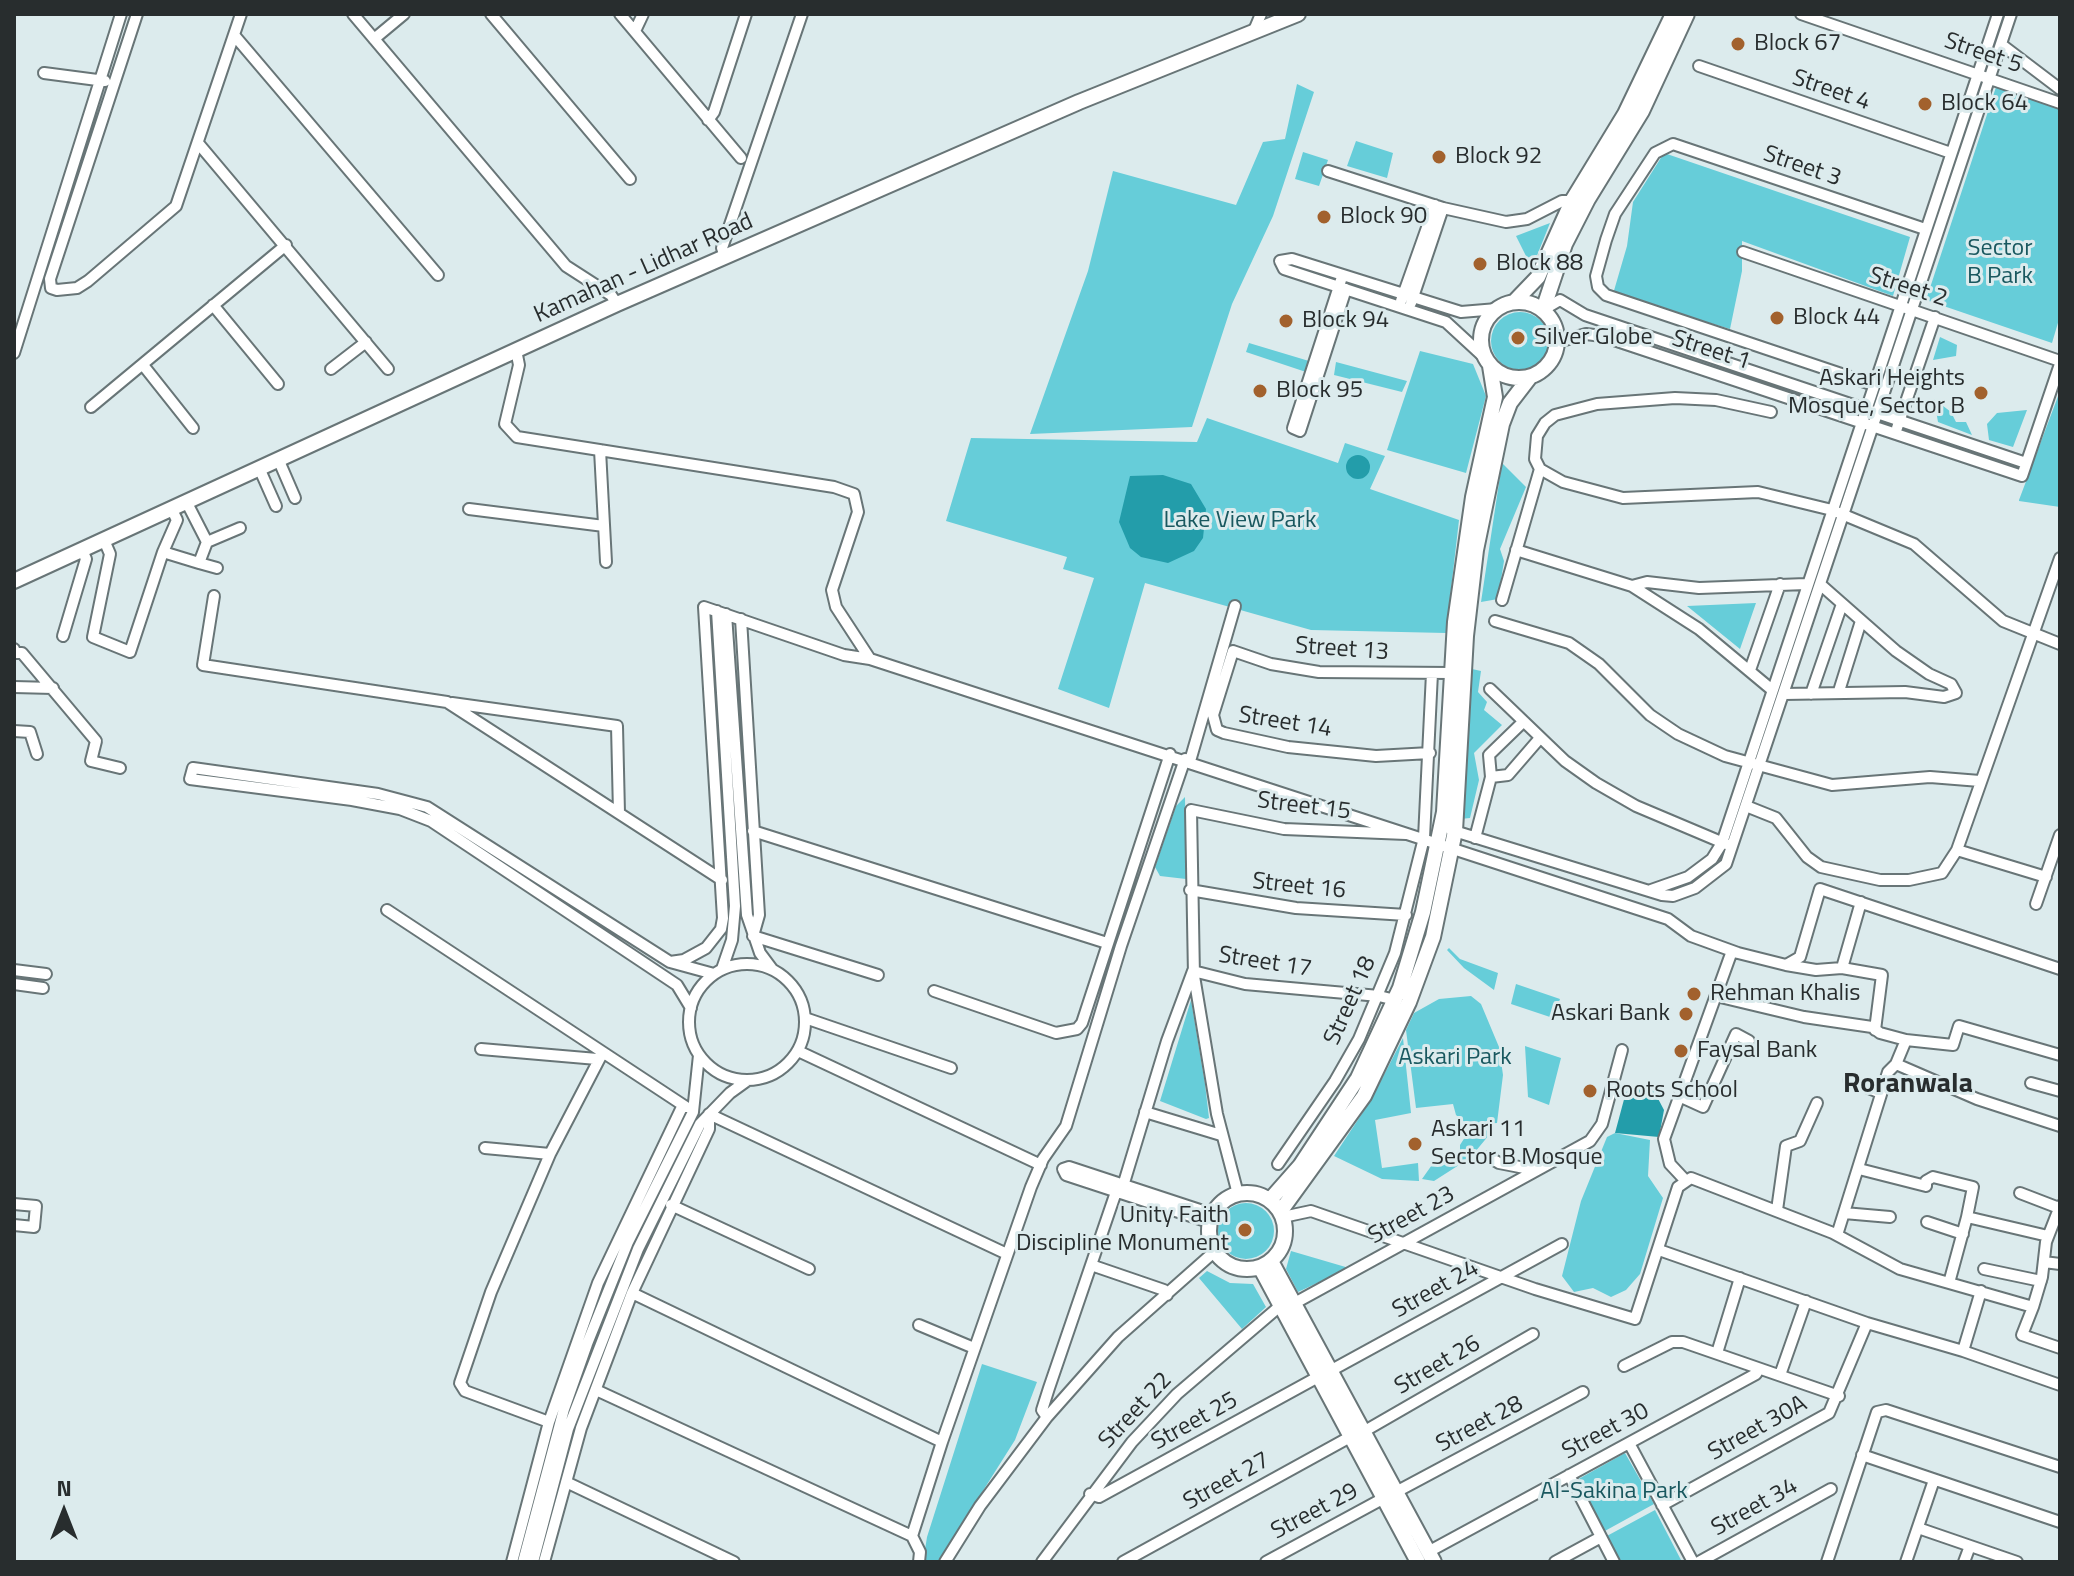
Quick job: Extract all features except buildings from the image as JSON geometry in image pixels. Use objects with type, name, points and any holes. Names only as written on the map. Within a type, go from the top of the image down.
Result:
[{"type":"street","points":[[14,353],[121,14]]},
{"type":"street","points":[[137,14],[50,279],[51,288],[66,290],[88,281],[171,212],[180,198],[241,14]]},
{"type":"street","points":[[353,14],[566,266],[611,295],[617,304]]},
{"type":"street","points":[[374,39],[404,14]]},
{"type":"street","points":[[491,14],[630,179]]},
{"type":"street","points":[[620,14],[741,158]]},
{"type":"street","points":[[635,31],[643,14]]},
{"type":"street","points":[[708,120],[714,112],[746,14]]},
{"type":"street","points":[[725,257],[722,248],[802,14]]},
{"type":"street","points":[[1253,35],[1261,14]]},
{"type":"street","name":"Kamahan - Lidhar Road","points":[[14,581],[617,304],[1079,102],[1253,35],[1298,14]]},
{"type":"street","name":"Street 5","points":[[1801,14],[2060,103]]},
{"type":"street","points":[[1448,829],[1673,896],[1695,888],[1719,871],[1734,846],[1912,312],[1984,75],[1998,14]]},
{"type":"street","points":[[1649,890],[1688,877],[1712,859],[1722,843],[1951,153],[1984,75],[2002,45],[2011,14]]},
{"type":"street","points":[[1530,377],[1508,377],[1446,322],[1284,269],[1280,261],[1292,259],[1461,312],[1497,309],[1514,302],[1538,277],[1572,201],[1678,19]]},
{"type":"street","points":[[1543,310],[1565,244],[1642,111],[1678,19]]},
{"type":"street","points":[[234,35],[438,275]]},
{"type":"street","points":[[2002,45],[2060,89]]},
{"type":"street","name":"Street 4","points":[[1699,66],[1951,153]]},
{"type":"street","points":[[44,73],[115,83]]},
{"type":"street","points":[[198,143],[388,369]]},
{"type":"street","name":"Street 3","points":[[1874,385],[1614,299],[1601,292],[1596,276],[1615,214],[1655,153],[1666,145],[1925,229]]},
{"type":"street","points":[[1328,171],[1439,206],[1506,222],[1527,219],[1562,201],[1572,201]]},
{"type":"street","points":[[1404,308],[1439,206]]},
{"type":"street","points":[[91,407],[286,245]]},
{"type":"street","name":"Street 2","points":[[1743,252],[2060,362]]},
{"type":"street","points":[[1318,364],[1293,428],[1300,431],[1343,277],[1349,277]]},
{"type":"street","name":"Street 1","points":[[1543,310],[1560,300],[1585,315],[1863,417]]},
{"type":"street","points":[[1278,1210],[1364,1096],[1433,937],[1448,829],[1476,550],[1502,424],[1510,403],[1530,377],[1552,360],[1558,342],[1554,324],[1543,310],[1530,303],[1514,302]]},
{"type":"street","points":[[213,305],[278,384]]},
{"type":"street","points":[[1448,829],[1451,673],[1463,557],[1495,397],[1482,331],[1497,309]]},
{"type":"street","points":[[1897,428],[1935,317]]},
{"type":"street","name":"Street 1","points":[[1558,342],[1586,334],[1602,336],[1876,421],[2022,476],[2060,362]]},
{"type":"street","points":[[331,369],[366,342]]},
{"type":"street","points":[[516,350],[519,365],[506,415],[507,430],[517,437],[834,487],[854,494],[858,512],[832,590],[836,607],[870,659]]},
{"type":"street","points":[[143,365],[193,428]]},
{"type":"street","points":[[1771,412],[1716,400],[1675,398],[1570,410],[1555,415],[1537,436],[1535,459],[1540,469],[1590,492],[1623,498],[1758,492],[1832,510],[1914,544],[1952,573],[1987,609],[2033,634],[2060,644]]},
{"type":"street","name":"Street 1","points":[[1897,428],[2026,463]]},
{"type":"street","points":[[600,450],[606,562]]},
{"type":"street","points":[[279,461],[295,498]]},
{"type":"street","points":[[1502,600],[1540,469]]},
{"type":"street","points":[[260,470],[276,506]]},
{"type":"street","points":[[187,503],[207,542]]},
{"type":"street","points":[[469,509],[604,526]]},
{"type":"street","points":[[104,540],[110,554],[93,637],[130,652],[163,552],[177,520],[172,510]]},
{"type":"street","points":[[199,563],[207,542],[240,528]]},
{"type":"street","points":[[63,636],[86,559],[82,550]]},
{"type":"street","points":[[1516,550],[1632,586],[1699,629],[1771,689]]},
{"type":"street","points":[[163,552],[217,568]]},
{"type":"street","points":[[1746,806],[1776,818],[1790,838],[1821,867],[1869,878],[1929,878],[1942,873],[1957,850],[2060,558]]},
{"type":"street","points":[[1632,586],[1647,582],[1699,588],[1806,584]]},
{"type":"street","points":[[1750,670],[1780,584]]},
{"type":"street","points":[[1784,694],[1905,692],[1944,697],[1956,693],[1951,684],[1929,674],[1821,585]]},
{"type":"street","points":[[214,596],[203,665],[617,726],[619,813]]},
{"type":"street","points":[[1811,694],[1842,604]]},
{"type":"street","points":[[912,1536],[1007,1254],[1041,1165],[1066,1126],[1121,946],[1188,760],[1235,606]]},
{"type":"street","points":[[670,962],[684,960],[706,948],[721,929],[722,880],[704,607],[844,655],[870,659],[1170,754],[1668,919],[1691,936],[1732,951],[1816,970],[1842,968],[1882,975],[1875,1030]]},
{"type":"street","points":[[533,1562],[568,1429],[592,1361],[660,1202],[692,1137],[709,1114],[748,1080],[777,1072],[798,1051],[805,1018],[791,984],[772,969],[753,936],[747,915],[722,613]]},
{"type":"street","points":[[722,613],[735,906],[732,940],[718,972],[695,995],[689,1024],[699,1055],[715,1071],[748,1080]]},
{"type":"street","points":[[741,619],[759,915],[753,936]]},
{"type":"street","points":[[1495,621],[1569,643],[1599,664],[1650,715],[1678,734],[1760,767],[1832,785],[1930,777],[1980,781]]},
{"type":"street","points":[[1839,691],[1861,621]]},
{"type":"street","points":[[14,649],[15,653],[22,653],[96,741],[91,761],[120,768]]},
{"type":"street","name":"Street 13","points":[[1233,651],[1271,664],[1319,672],[1361,675],[1451,673]]},
{"type":"street","name":"Street 14","points":[[1233,651],[1213,715],[1217,730],[1288,747],[1376,756],[1430,753]]},
{"type":"street","name":"Street 18","points":[[1278,1164],[1335,1081],[1379,996],[1406,915],[1430,753],[1432,673]]},
{"type":"street","points":[[14,687],[53,688]]},
{"type":"street","points":[[1490,689],[1565,761],[1622,799],[1734,846]]},
{"type":"street","points":[[447,702],[722,880]]},
{"type":"street","points":[[1475,838],[1491,777],[1489,755],[1523,722]]},
{"type":"street","points":[[14,731],[30,732],[37,754]]},
{"type":"street","points":[[1491,777],[1508,775],[1540,738]]},
{"type":"street","points":[[934,991],[1056,1033],[1070,1033],[1082,1023],[1170,754]]},
{"type":"street","points":[[691,1008],[677,985],[431,821],[374,803],[190,779],[193,768],[378,794],[427,807],[670,962],[691,971],[718,972],[739,965],[772,969]]},
{"type":"street","name":"Street 15","points":[[1190,890],[1191,810],[1284,829],[1419,836]]},
{"type":"street","points":[[753,831],[1107,943]]},
{"type":"street","points":[[2036,904],[2060,835]]},
{"type":"street","points":[[1446,846],[1395,1000],[1350,1091],[1300,1166],[1278,1210],[1284,1241],[1265,1264],[1240,1269],[1214,1252],[1209,1237],[1211,1218],[1223,1201],[1238,1194],[1255,1193],[1278,1210],[1311,1211],[1401,1244],[1635,1319],[1678,1187],[1691,1178],[1837,1235],[1900,1269],[2033,1307]]},
{"type":"street","points":[[1957,850],[2046,877]]},
{"type":"street","points":[[1786,965],[1800,957],[1820,889],[2060,969]]},
{"type":"street","points":[[1190,890],[1193,971],[1221,1135],[1238,1194]]},
{"type":"street","name":"Street 16","points":[[1190,890],[1296,908],[1406,915]]},
{"type":"street","points":[[1842,968],[1861,902]]},
{"type":"street","points":[[387,910],[600,1056],[688,1108]]},
{"type":"street","points":[[753,936],[878,975]]},
{"type":"street","points":[[1685,1180],[1670,1164],[1664,1139],[1732,951]]},
{"type":"street","points":[[14,970],[46,974]]},
{"type":"street","points":[[1047,1417],[1042,1410],[1193,971]]},
{"type":"street","name":"Street 17","points":[[1193,971],[1245,984],[1395,1000]]},
{"type":"street","points":[[14,984],[43,988]]},
{"type":"street","points":[[1716,996],[1875,1030],[1906,1040],[1953,1045],[1959,1026],[2060,1055]]},
{"type":"street","points":[[805,1018],[951,1068]]},
{"type":"street","points":[[1681,1097],[1703,1107],[1736,1034],[1749,1041]]},
{"type":"street","points":[[1837,1235],[1888,1072],[1896,1064],[1906,1040]]},
{"type":"street","points":[[481,1049],[600,1056]]},
{"type":"street","name":"Street 23","points":[[1286,1305],[1597,1135],[1622,1050]]},
{"type":"street","points":[[798,1051],[1041,1165]]},
{"type":"street","points":[[523,1562],[564,1409],[628,1242],[688,1108],[699,1055]]},
{"type":"street","points":[[549,1422],[465,1391],[460,1383],[491,1292],[550,1154],[600,1056]]},
{"type":"street","points":[[1896,1064],[1977,1099],[2060,1126]]},
{"type":"street","points":[[1849,1080],[1881,1093]]},
{"type":"street","points":[[2031,1083],[2060,1091]]},
{"type":"street","points":[[1777,1210],[1786,1146],[1800,1141],[1817,1103]]},
{"type":"street","points":[[512,1562],[549,1422],[598,1283],[688,1108]]},
{"type":"street","points":[[1145,1112],[1221,1135]]},
{"type":"street","points":[[709,1114],[1007,1254]]},
{"type":"street","points":[[544,1562],[596,1390],[632,1293],[709,1129],[709,1114]]},
{"type":"street","points":[[485,1148],[550,1154]]},
{"type":"street","points":[[1489,1157],[1535,1170]]},
{"type":"street","points":[[1859,1169],[1926,1186],[1926,1181],[1933,1177],[1973,1187],[1949,1283]]},
{"type":"street","points":[[1120,1189],[1211,1218]]},
{"type":"street","points":[[2020,1193],[2060,1207],[2048,1236],[2041,1281],[2022,1335],[2060,1348]]},
{"type":"street","points":[[14,1204],[36,1206],[34,1227],[14,1225]]},
{"type":"street","points":[[671,1205],[809,1269]]},
{"type":"street","points":[[1844,1213],[1890,1217]]},
{"type":"street","points":[[1967,1217],[2048,1236]]},
{"type":"street","points":[[1927,1222],[1963,1234]]},
{"type":"street","name":"Street 24","points":[[1324,1374],[1562,1244]]},
{"type":"street","points":[[1659,1250],[1867,1323],[1963,1351],[2060,1385]]},
{"type":"street","points":[[945,1562],[980,1506],[1047,1417],[1118,1337],[1214,1252]]},
{"type":"street","points":[[2044,1262],[2060,1264]]},
{"type":"street","points":[[1265,1264],[1390,1495],[1421,1559]]},
{"type":"street","points":[[1091,1265],[1164,1290],[1167,1295]]},
{"type":"street","points":[[1984,1269],[2041,1281]]},
{"type":"street","points":[[1717,1353],[1740,1278]]},
{"type":"street","points":[[1963,1351],[1981,1291]]},
{"type":"street","points":[[632,1293],[942,1442]]},
{"type":"street","points":[[1780,1375],[1806,1301]]},
{"type":"street","name":"Street 22","points":[[1042,1562],[1090,1494],[1177,1394],[1286,1305]]},
{"type":"street","name":"Street 30A","points":[[1662,1505],[1829,1413],[1839,1396],[1867,1323]]},
{"type":"street","points":[[919,1325],[974,1348]]},
{"type":"street","name":"Street 26","points":[[1357,1434],[1533,1334]]},
{"type":"street","points":[[1624,1366],[1672,1342],[1683,1342],[1839,1396]]},
{"type":"street","name":"Street 30","points":[[1421,1559],[1759,1369]]},
{"type":"street","name":"Street 25","points":[[1090,1494],[1099,1497],[1324,1374]]},
{"type":"street","points":[[596,1390],[912,1536],[920,1552],[919,1562]]},
{"type":"street","name":"Street 28","points":[[1390,1495],[1583,1392]]},
{"type":"street","points":[[1827,1562],[1877,1412],[1886,1410],[2060,1467]]},
{"type":"street","name":"Street 27","points":[[1123,1562],[1357,1434]]},
{"type":"street","points":[[1629,1443],[1696,1562]]},
{"type":"street","points":[[1862,1455],[2060,1522]]},
{"type":"street","points":[[1569,1475],[1614,1562]]},
{"type":"street","points":[[1906,1562],[1934,1480]]},
{"type":"street","points":[[566,1482],[734,1562]]},
{"type":"street","name":"Street 34","points":[[1696,1562],[1831,1489]]},
{"type":"street","name":"Street 29","points":[[1266,1562],[1390,1495]]},
{"type":"street","points":[[1918,1528],[2017,1562]]},
{"type":"street","points":[[1555,1562],[1601,1537]]},
{"type":"street","points":[[1964,1562],[1970,1546]]},
{"type":"green space","points":[[1297,84],[1314,92],[1273,216],[1232,304],[1192,427],[1030,434],[1088,271],[1113,171],[1236,205],[1263,142],[1285,139]]},
{"type":"green space","name":"Sector B Park","points":[[1997,84],[2060,109],[2060,316],[2052,343],[1926,300]]},
{"type":"green space","points":[[1356,141],[1393,153],[1387,178],[1347,166]]},
{"type":"green space","points":[[1303,152],[1328,160],[1319,186],[1295,179]]},
{"type":"green space","points":[[1664,153],[1910,237],[1893,296],[1742,241],[1742,271],[1730,329],[1613,294],[1627,246],[1633,202]]},
{"type":"green space","points":[[1550,223],[1532,268],[1516,236]]},
{"type":"green space","points":[[1520,312],[1540,321],[1549,341],[1540,361],[1520,370],[1500,361],[1491,341],[1500,321]]},
{"type":"green space","points":[[1940,337],[1957,345],[1956,356],[1933,360]]},
{"type":"green space","points":[[1249,343],[1309,361],[1306,372],[1246,352]]},
{"type":"green space","points":[[1420,351],[1473,364],[1486,396],[1466,473],[1387,450]]},
{"type":"green space","points":[[1336,362],[1407,381],[1402,392],[1334,375]]},
{"type":"green space","points":[[2060,391],[2060,507],[2019,501],[2019,500]]},
{"type":"green space","points":[[1934,399],[1951,412],[1956,422],[1966,422],[1972,435],[1938,422]]},
{"type":"green space","points":[[2027,410],[2013,447],[1989,440],[1987,424],[1997,413]]},
{"type":"green space","name":"Lake View Park","points":[[1207,418],[1338,463],[1345,443],[1385,456],[1370,489],[1459,520],[1446,633],[1311,630],[1145,583],[1109,708],[1058,689],[1094,578],[1063,569],[1067,557],[946,521],[971,438],[1197,442]]},
{"type":"green space","points":[[1502,463],[1526,487],[1500,549],[1504,561],[1498,599],[1481,602]]},
{"type":"green space","points":[[1756,603],[1740,649],[1687,606]]},
{"type":"green space","points":[[1472,669],[1481,671],[1478,692],[1487,702],[1484,710],[1502,725],[1474,753],[1479,780],[1470,818],[1460,819]]},
{"type":"green space","points":[[1185,797],[1186,879],[1160,876],[1155,867],[1176,806]]},
{"type":"green space","points":[[1449,948],[1460,959],[1498,973],[1494,990],[1464,968],[1447,950]]},
{"type":"green space","points":[[1516,984],[1560,999],[1553,1018],[1511,1004]]},
{"type":"green space","name":"Askari Park","points":[[1471,996],[1481,1004],[1499,1047],[1503,1075],[1497,1123],[1468,1125],[1456,1115],[1453,1104],[1416,1108],[1406,1030],[1414,1013],[1439,999]]},
{"type":"green space","points":[[1191,1000],[1205,1084],[1209,1118],[1206,1119],[1160,1101]]},
{"type":"green space","points":[[1403,1038],[1411,1113],[1375,1120],[1382,1168],[1418,1163],[1419,1181],[1382,1179],[1334,1156],[1371,1100]]},
{"type":"green space","points":[[1525,1046],[1561,1058],[1549,1105],[1528,1097]]},
{"type":"green space","points":[[1494,1129],[1470,1158],[1434,1181],[1422,1179],[1434,1162],[1460,1155],[1460,1145],[1467,1134]]},
{"type":"green space","points":[[1615,1133],[1650,1140],[1648,1176],[1663,1198],[1640,1274],[1626,1290],[1611,1297],[1593,1288],[1574,1292],[1562,1276],[1581,1201],[1607,1137]]},
{"type":"green space","points":[[1246,1203],[1266,1211],[1274,1231],[1266,1251],[1246,1259],[1226,1251],[1218,1231],[1226,1211]]},
{"type":"green space","points":[[1291,1251],[1349,1268],[1298,1292],[1286,1269]]},
{"type":"green space","points":[[1207,1271],[1230,1283],[1253,1284],[1266,1307],[1242,1329],[1199,1278]]},
{"type":"green space","points":[[982,1364],[1037,1382],[1015,1440],[938,1562],[923,1562],[927,1537]]},
{"type":"green space","name":"Al-Sakina Park","points":[[1625,1453],[1654,1504],[1603,1532],[1575,1481]]},
{"type":"green space","points":[[1655,1510],[1681,1560],[1619,1562],[1605,1537]]},
{"type":"shaded area","points":[[1358,455],[1366,459],[1370,467],[1366,475],[1358,479],[1350,475],[1346,467],[1350,459]]},
{"type":"shaded area","points":[[1163,475],[1191,484],[1206,509],[1203,538],[1194,551],[1168,563],[1141,557],[1130,548],[1119,522],[1130,476]]},
{"type":"shaded area","points":[[1641,1085],[1654,1091],[1664,1110],[1659,1137],[1615,1133],[1626,1092]]},
{"type":"place","name":"Block 67","points":[[1738,44]]},
{"type":"place","name":"Block 64","points":[[1925,104]]},
{"type":"place","name":"Block 92","points":[[1439,157]]},
{"type":"place","name":"Block 90","points":[[1324,217]]},
{"type":"place","name":"Block 88","points":[[1480,264]]},
{"type":"place","name":"Block 44","points":[[1777,318]]},
{"type":"place","name":"Block 94","points":[[1286,321]]},
{"type":"place","name":"Silver Globe","points":[[1518,338]]},
{"type":"place","name":"Block 95","points":[[1260,391]]},
{"type":"place","name":"Askari Heights Mosque, Sector B","points":[[1981,393]]},
{"type":"place","name":"Rehman Khalis","points":[[1694,994]]},
{"type":"place","name":"Askari Bank","points":[[1686,1014]]},
{"type":"place","name":"Faysal Bank","points":[[1681,1051]]},
{"type":"place","name":"Roots School","points":[[1590,1091]]},
{"type":"place","name":"Askari 11 Sector B Mosque","points":[[1415,1144]]},
{"type":"place","name":"Unity Faith Discipline Monument","points":[[1245,1230]]},
{"type":"district","name":"Roranwala","points":[[1908,1085]]}]
